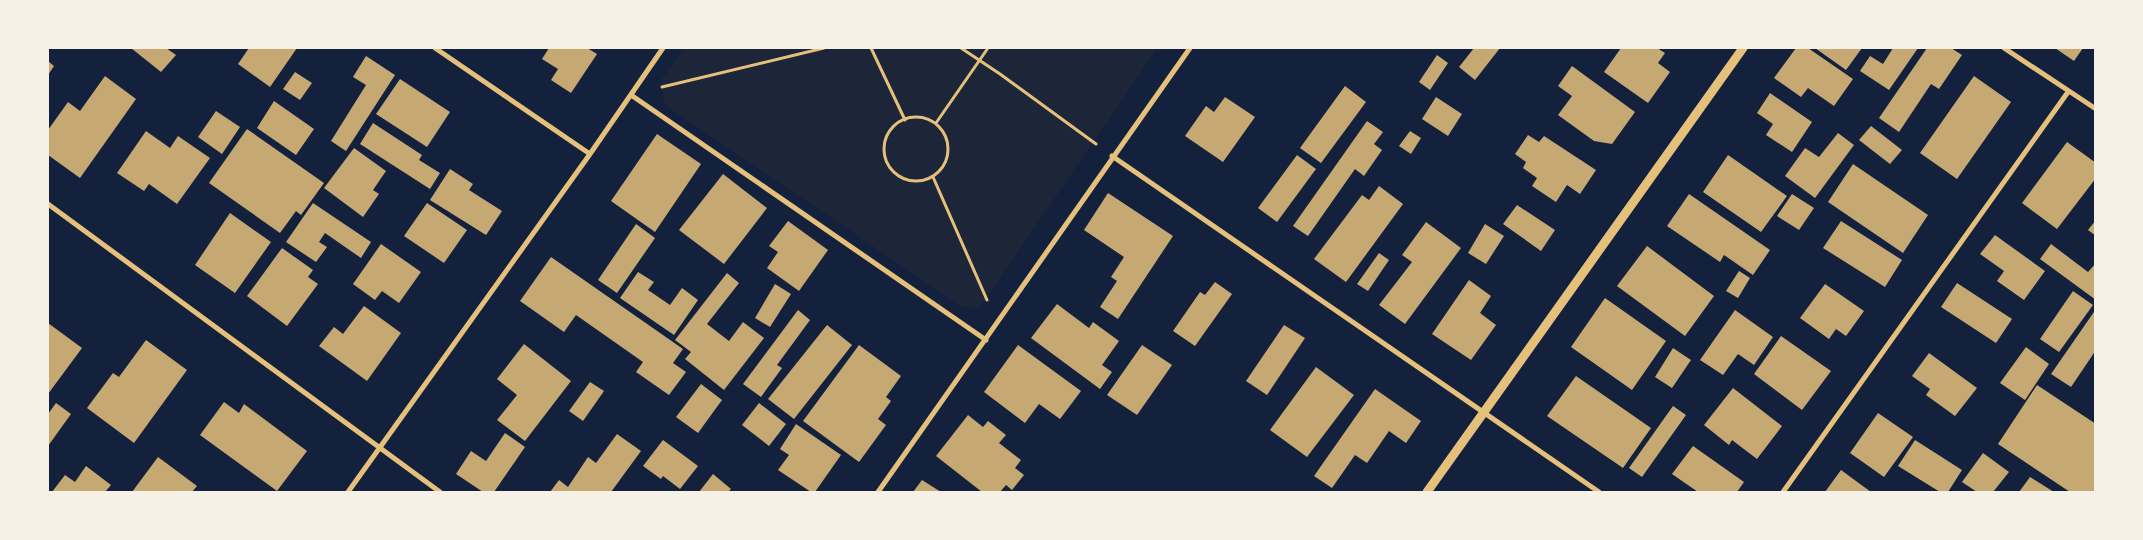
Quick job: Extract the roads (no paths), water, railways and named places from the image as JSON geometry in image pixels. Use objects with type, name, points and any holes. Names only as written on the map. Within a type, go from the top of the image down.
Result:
[{"type":"street","points":[[435,48],[590,154]]},
{"type":"street","points":[[348,492],[590,154],[663,48]]},
{"type":"street","points":[[878,492],[986,340],[1112,156],[1190,48]]},
{"type":"street","points":[[1427,492],[1743,48]]},
{"type":"street","points":[[2004,48],[2096,109]]},
{"type":"street","points":[[1783,492],[2068,92]]},
{"type":"street","points":[[631,95],[986,340]]},
{"type":"street","points":[[1112,156],[1599,492]]},
{"type":"street","points":[[48,204],[440,492]]}]
